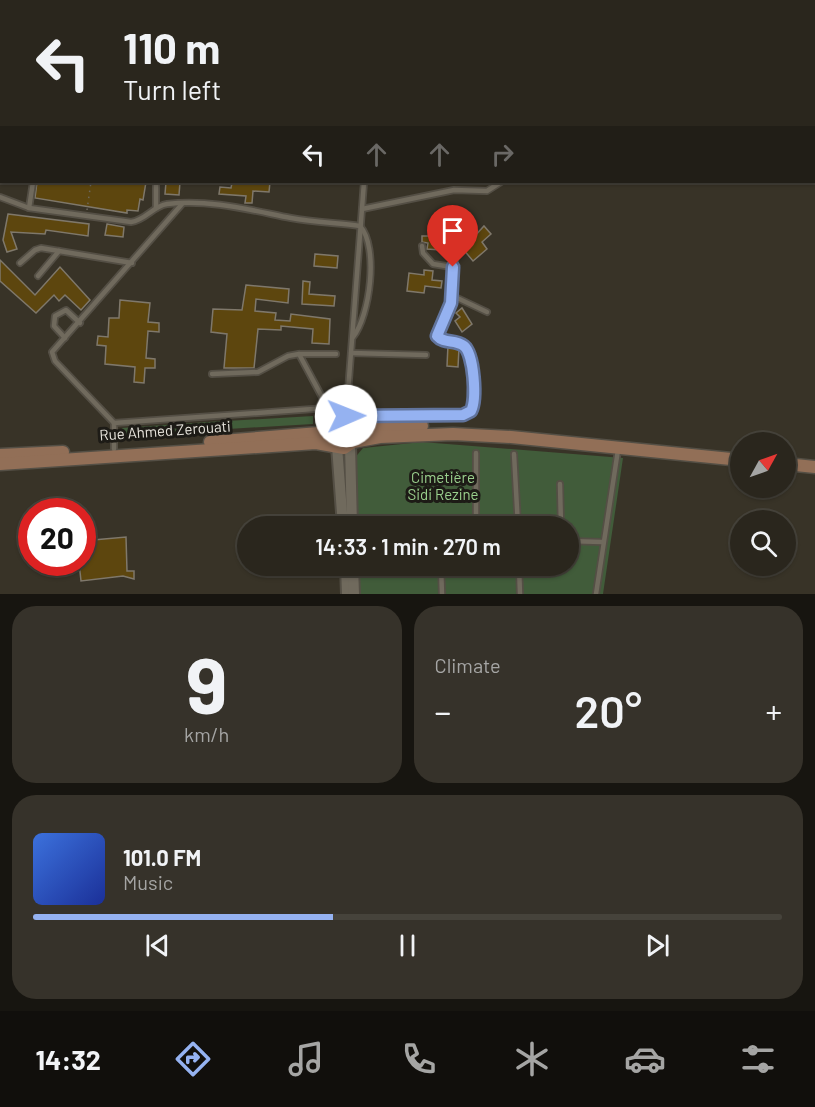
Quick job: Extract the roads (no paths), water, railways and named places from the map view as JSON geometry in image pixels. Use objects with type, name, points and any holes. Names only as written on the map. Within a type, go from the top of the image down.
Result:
[{"type":"main road","points":[[336,445],[342,425],[354,432],[352,443]]},
{"type":"main road","name":"Rue Ahmed Zerouati","points":[[0,455],[114,449],[342,425],[367,429],[458,426],[730,452]]},
{"type":"main road","points":[[0,464],[336,445],[344,448],[352,443],[408,434],[453,434],[619,447],[730,459]]},
{"type":"main road","points":[[796,459],[815,461]]},
{"type":"main road","points":[[796,465],[815,467]]},
{"type":"street","points":[[352,443],[352,516]]},
{"type":"street","points":[[336,445],[342,516]]},
{"type":"street","points":[[346,576],[347,594]]},
{"type":"street","points":[[353,576],[354,594]]},
{"type":"lane","points":[[29,208],[33,183]]},
{"type":"lane","points":[[156,183],[156,208]]},
{"type":"lane","points":[[342,425],[351,353],[364,183]]},
{"type":"lane","points":[[362,209],[454,190],[488,191],[500,183]]},
{"type":"lane","points":[[0,197],[29,208],[131,222],[144,218],[156,208],[169,204],[182,204],[251,208],[291,218],[360,226],[367,236],[370,253],[364,316],[352,337]]},
{"type":"lane","points":[[114,449],[114,423],[53,359],[53,350],[80,323],[182,204]]},
{"type":"lane","points":[[342,425],[463,415],[471,411],[474,400],[470,355],[461,344],[442,340],[437,336],[453,296],[456,230]]},
{"type":"lane","points":[[454,250],[471,236]]},
{"type":"lane","points":[[422,246],[423,254],[433,264],[453,267]]},
{"type":"lane","points":[[20,263],[38,249],[132,263]]},
{"type":"lane","points":[[38,276],[59,251]]},
{"type":"lane","points":[[453,296],[487,312]]},
{"type":"lane","points":[[65,338],[54,326],[55,316],[66,310],[80,323]]},
{"type":"lane","points":[[351,353],[426,355]]},
{"type":"lane","points":[[299,354],[327,408],[342,425]]},
{"type":"lane","points":[[212,374],[258,372],[288,356],[299,354],[336,354]]},
{"type":"lane","points":[[114,423],[327,408]]},
{"type":"lane","points":[[596,594],[602,542],[619,447]]},
{"type":"lane","points":[[476,453],[476,516]]},
{"type":"lane","points":[[514,454],[517,516]]},
{"type":"lane","points":[[560,484],[561,516]]},
{"type":"lane","points":[[579,541],[602,542]]},
{"type":"lane","points":[[441,576],[442,594]]},
{"type":"lane","points":[[519,576],[520,594]]},
{"type":"park label","name":"Cimetière Sidi Rezine","points":[[443,486]]}]
